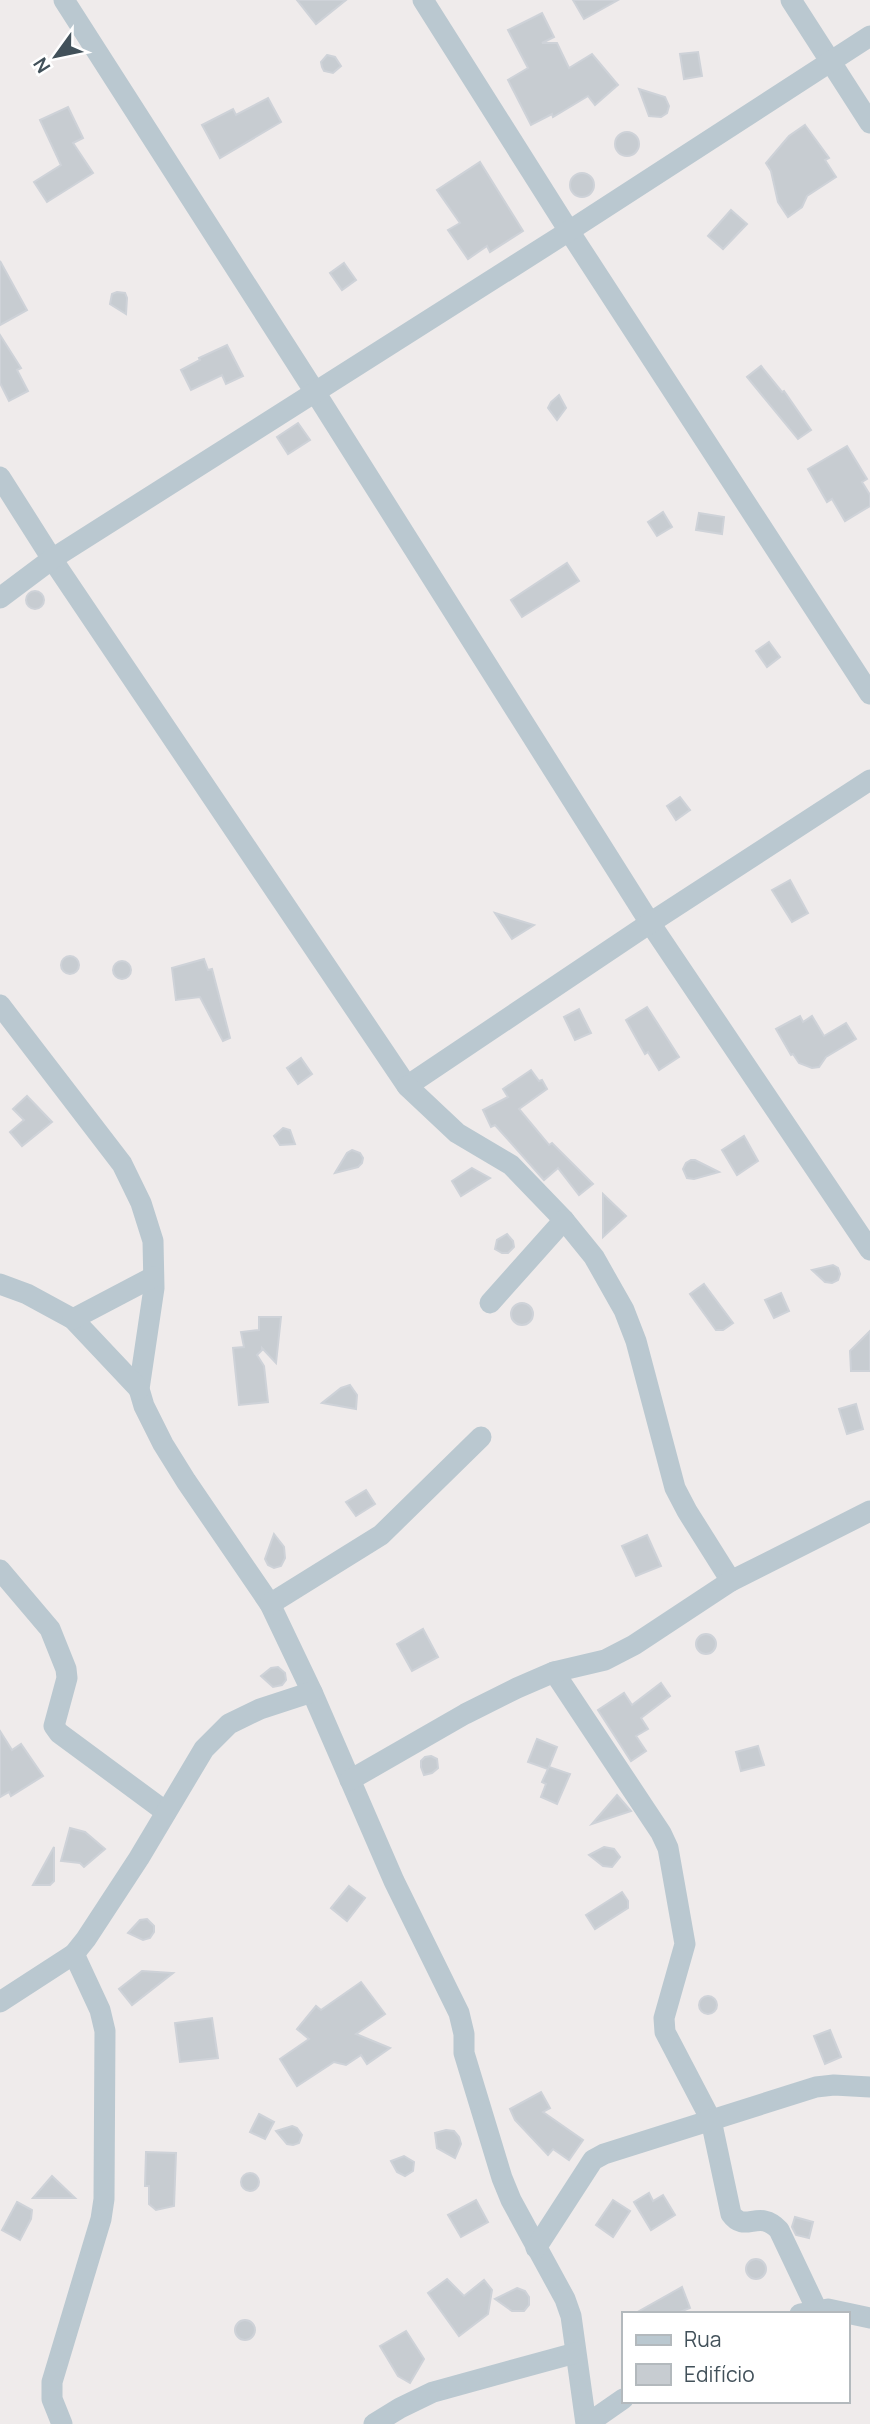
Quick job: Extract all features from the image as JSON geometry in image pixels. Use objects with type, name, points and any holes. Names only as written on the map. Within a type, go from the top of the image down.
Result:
[{"type":"street","points":[[64,0],[315,391],[650,923],[870,1250]]},
{"type":"street","points":[[423,0],[569,232],[870,694]]},
{"type":"street","points":[[791,0],[870,124]]},
{"type":"street","points":[[0,598],[52,559],[569,232],[870,36]]},
{"type":"street","points":[[0,477],[52,559],[407,1086],[457,1133],[512,1165],[564,1220],[594,1257],[624,1310],[636,1341],[675,1488],[732,1581]]},
{"type":"street","points":[[407,1086],[870,780]]},
{"type":"street","points":[[0,1005],[122,1164],[141,1203],[153,1241],[153,1277],[139,1388],[144,1406],[163,1444],[270,1604],[312,1692],[394,1881],[459,2013],[464,2034],[464,2053],[502,2178],[511,2200],[565,2299],[571,2316],[587,2424],[622,2400]]},
{"type":"street","points":[[490,1303],[564,1220]]},
{"type":"street","points":[[73,1319],[153,1277]]},
{"type":"street","points":[[0,1284],[27,1294],[73,1319],[139,1388]]},
{"type":"street","points":[[270,1604],[381,1535],[481,1437]]},
{"type":"street","points":[[350,1780],[465,1714],[554,1672],[605,1660],[732,1581],[869,1513]]},
{"type":"street","points":[[0,1570],[50,1629],[66,1669],[67,1678],[54,1726],[59,1734],[166,1812]]},
{"type":"street","points":[[554,1672],[661,1833],[668,1848],[685,1944],[664,2018],[665,2032],[711,2120],[731,2214],[735,2221],[741,2223],[763,2219],[779,2230],[808,2312],[828,2309],[842,2312]]},
{"type":"street","points":[[0,2001],[74,1954],[86,1940],[204,1749],[229,1724],[260,1709],[312,1692]]},
{"type":"street","points":[[62,2424],[52,2399],[51,2382],[101,2219],[104,2199],[105,2031],[100,2010],[74,1954]]},
{"type":"street","points":[[536,2248],[593,2160],[604,2154],[816,2087],[870,2087]]},
{"type":"street","points":[[849,2314],[870,2318]]},
{"type":"street","points":[[374,2424],[433,2392],[575,2353]]},
{"type":"building","points":[[297,0],[346,0],[316,24]]},
{"type":"building","points":[[573,0],[618,0],[584,19]]},
{"type":"building","points":[[542,13],[554,37],[542,43],[557,43],[569,68],[592,54],[618,85],[595,105],[588,96],[553,117],[552,114],[531,125],[508,80],[528,68],[508,30]]},
{"type":"building","points":[[698,52],[702,76],[684,79],[680,54]]},
{"type":"building","points":[[327,55],[335,57],[341,66],[333,73],[324,71],[322,67],[321,62]]},
{"type":"building","points":[[639,89],[665,97],[669,106],[667,113],[661,117],[649,116]]},
{"type":"building","points":[[268,98],[281,122],[220,158],[202,125],[233,109],[236,115]]},
{"type":"building","points":[[68,107],[83,138],[73,143],[93,173],[47,202],[34,182],[61,165],[40,120]]},
{"type":"building","points":[[805,125],[829,158],[825,160],[836,177],[807,196],[802,207],[788,217],[778,202],[771,171],[766,163],[789,136]]},
{"type":"building","points":[[627,132],[636,135],[639,144],[636,153],[627,156],[618,153],[615,144],[618,135]]},
{"type":"building","points":[[480,162],[523,231],[490,252],[487,246],[468,259],[448,230],[460,223],[437,190]]},
{"type":"building","points":[[582,173],[591,176],[594,185],[591,194],[582,197],[573,194],[570,185],[573,176]]},
{"type":"building","points":[[731,210],[747,224],[723,249],[708,236]]},
{"type":"building","points":[[0,261],[27,310],[0,325]]},
{"type":"building","points":[[344,263],[356,280],[342,290],[330,273]]},
{"type":"building","points":[[125,293],[126,314],[110,304],[112,294]]},
{"type":"building","points":[[0,335],[21,368],[17,370],[28,391],[9,401],[0,383]]},
{"type":"building","points":[[227,345],[243,376],[226,384],[222,375],[191,390],[181,370]]},
{"type":"building","points":[[761,366],[782,392],[784,391],[811,430],[798,439],[747,377]]},
{"type":"building","points":[[559,395],[566,408],[557,420],[548,408]]},
{"type":"building","points":[[298,423],[310,440],[288,454],[277,437]]},
{"type":"building","points":[[847,446],[867,479],[862,482],[870,495],[870,506],[845,521],[832,499],[827,502],[808,469]]},
{"type":"building","points":[[663,512],[672,527],[657,536],[648,522]]},
{"type":"building","points":[[699,513],[724,517],[722,534],[696,530]]},
{"type":"building","points":[[567,563],[579,581],[522,617],[511,600]]},
{"type":"building","points":[[35,591],[41,594],[44,600],[41,606],[35,609],[29,606],[26,600],[29,594]]},
{"type":"building","points":[[769,642],[780,657],[767,667],[756,651]]},
{"type":"building","points":[[680,797],[690,810],[676,820],[667,806]]},
{"type":"building","points":[[790,880],[808,913],[792,922],[772,890]]},
{"type":"building","points":[[495,913],[534,925],[512,939]]},
{"type":"building","points":[[70,956],[78,961],[79,965],[74,973],[70,974],[62,969],[61,965],[66,957]]},
{"type":"building","points":[[204,959],[208,970],[212,969],[230,1038],[223,1041],[200,997],[176,1000],[172,968]]},
{"type":"building","points":[[122,961],[128,964],[131,970],[128,976],[122,979],[116,976],[113,970],[116,964]]},
{"type":"building","points":[[647,1007],[679,1057],[659,1070],[648,1052],[645,1054],[626,1020]]},
{"type":"building","points":[[579,1009],[591,1033],[575,1040],[564,1017]]},
{"type":"building","points":[[800,1016],[803,1022],[812,1016],[824,1036],[846,1023],[856,1039],[826,1057],[819,1067],[812,1068],[799,1063],[793,1054],[791,1055],[776,1029]]},
{"type":"building","points":[[301,1058],[312,1074],[298,1084],[287,1068]]},
{"type":"building","points":[[531,1070],[547,1089],[519,1109],[549,1145],[552,1143],[593,1184],[579,1195],[558,1168],[544,1180],[495,1125],[491,1127],[483,1110],[508,1097],[503,1089]]},
{"type":"building","points":[[27,1096],[52,1122],[22,1146],[10,1132],[24,1120],[13,1109]]},
{"type":"building","points":[[283,1128],[290,1130],[295,1144],[280,1145],[274,1136]]},
{"type":"building","points":[[744,1136],[758,1161],[737,1175],[722,1150]]},
{"type":"building","points":[[352,1150],[360,1153],[362,1163],[358,1167],[335,1173],[347,1153]]},
{"type":"building","points":[[691,1160],[719,1172],[694,1179],[687,1178],[683,1169]]},
{"type":"building","points":[[472,1168],[490,1178],[461,1196],[452,1181]]},
{"type":"building","points":[[603,1194],[626,1216],[603,1237]]},
{"type":"building","points":[[507,1234],[514,1247],[508,1253],[502,1253],[495,1249],[497,1240]]},
{"type":"building","points":[[833,1265],[838,1268],[840,1274],[838,1280],[832,1283],[825,1282],[812,1270]]},
{"type":"building","points":[[704,1284],[733,1323],[723,1330],[716,1330],[690,1294]]},
{"type":"building","points":[[781,1293],[789,1311],[774,1318],[765,1300]]},
{"type":"building","points":[[522,1303],[530,1306],[533,1314],[530,1322],[522,1325],[514,1322],[511,1314],[514,1306]]},
{"type":"building","points":[[259,1317],[281,1317],[276,1363],[262,1348],[257,1355],[264,1366],[268,1402],[239,1405],[233,1348],[244,1347],[241,1332],[259,1330]]},
{"type":"building","points":[[870,1331],[870,1371],[851,1371],[850,1351]]},
{"type":"building","points":[[350,1385],[357,1395],[356,1409],[322,1403],[341,1388]]},
{"type":"building","points":[[856,1404],[863,1429],[847,1434],[839,1409]]},
{"type":"building","points":[[366,1490],[375,1504],[356,1516],[346,1502]]},
{"type":"building","points":[[274,1534],[284,1547],[285,1558],[281,1566],[274,1568],[268,1565],[265,1559]]},
{"type":"building","points":[[647,1535],[661,1566],[636,1576],[622,1546]]},
{"type":"building","points":[[423,1629],[438,1657],[412,1671],[397,1644]]},
{"type":"building","points":[[706,1634],[713,1637],[716,1644],[713,1651],[706,1654],[699,1651],[696,1644],[699,1637]]},
{"type":"building","points":[[278,1667],[285,1673],[286,1680],[282,1685],[273,1687],[261,1676],[271,1668]]},
{"type":"building","points":[[661,1683],[670,1696],[641,1718],[648,1729],[636,1736],[646,1751],[631,1761],[598,1710],[624,1693],[632,1705]]},
{"type":"building","points":[[0,1731],[12,1750],[21,1744],[43,1776],[11,1796],[9,1792],[0,1797]]},
{"type":"building","points":[[537,1739],[557,1747],[549,1767],[570,1774],[557,1804],[541,1797],[546,1784],[542,1782],[548,1769],[528,1762]]},
{"type":"building","points":[[758,1746],[764,1765],[741,1771],[736,1752]]},
{"type":"building","points":[[431,1756],[437,1759],[438,1768],[424,1775],[421,1761]]},
{"type":"building","points":[[617,1795],[631,1811],[592,1824]]},
{"type":"building","points":[[70,1828],[85,1832],[105,1849],[84,1867],[80,1863],[61,1861]]},
{"type":"building","points":[[54,1847],[54,1881],[50,1885],[33,1885]]},
{"type":"building","points":[[604,1847],[614,1849],[620,1857],[612,1867],[603,1866],[589,1855]]},
{"type":"building","points":[[349,1886],[365,1898],[347,1921],[331,1908]]},
{"type":"building","points":[[622,1892],[628,1901],[628,1908],[595,1929],[586,1915]]},
{"type":"building","points":[[147,1919],[154,1926],[150,1938],[143,1940],[128,1933],[140,1920]]},
{"type":"building","points":[[142,1971],[173,1973],[132,2005],[119,1989]]},
{"type":"building","points":[[361,1982],[385,2014],[356,2034],[390,2048],[367,2064],[361,2055],[346,2065],[334,2062],[297,2086],[280,2059],[309,2039],[297,2029],[316,2006],[321,2010]]},
{"type":"building","points":[[708,1996],[714,1999],[717,2005],[714,2011],[708,2014],[702,2011],[699,2005],[702,1999]]},
{"type":"building","points":[[212,2018],[218,2058],[180,2062],[175,2023]]},
{"type":"building","points":[[830,2030],[841,2057],[825,2064],[814,2036]]},
{"type":"building","points":[[541,2092],[550,2108],[543,2112],[583,2140],[569,2160],[553,2149],[548,2155],[515,2120],[510,2109]]},
{"type":"building","points":[[259,2114],[274,2122],[265,2139],[250,2132]]},
{"type":"building","points":[[292,2126],[302,2135],[299,2143],[293,2145],[287,2144],[276,2131]]},
{"type":"building","points":[[454,2131],[459,2137],[461,2144],[455,2158],[437,2148],[435,2133]]},
{"type":"building","points":[[146,2152],[176,2153],[174,2206],[156,2210],[149,2204],[149,2186],[145,2186]]},
{"type":"building","points":[[404,2156],[414,2162],[413,2171],[405,2176],[397,2172],[391,2161]]},
{"type":"building","points":[[246,2173],[254,2173],[259,2182],[257,2189],[246,2191],[241,2186],[241,2178]]},
{"type":"building","points":[[52,2176],[75,2198],[33,2198]]},
{"type":"building","points":[[649,2193],[653,2201],[663,2195],[675,2215],[651,2230],[634,2202]]},
{"type":"building","points":[[476,2200],[488,2222],[461,2237],[448,2215]]},
{"type":"building","points":[[613,2200],[630,2211],[613,2237],[596,2225]]},
{"type":"building","points":[[17,2202],[32,2210],[31,2219],[20,2240],[2,2230]]},
{"type":"building","points":[[795,2217],[813,2222],[809,2238],[796,2235],[792,2227]]},
{"type":"building","points":[[756,2259],[763,2262],[766,2269],[763,2276],[756,2279],[749,2276],[746,2269],[749,2262]]},
{"type":"building","points":[[447,2279],[464,2296],[484,2280],[492,2290],[488,2314],[459,2336],[428,2293]]},
{"type":"building","points":[[682,2287],[690,2308],[680,2312],[638,2312]]},
{"type":"building","points":[[517,2288],[525,2291],[529,2297],[529,2305],[524,2311],[512,2311],[495,2299]]},
{"type":"building","points":[[245,2320],[252,2323],[255,2330],[252,2337],[245,2340],[238,2337],[235,2330],[238,2323]]},
{"type":"building","points":[[406,2331],[424,2359],[410,2383],[398,2376],[380,2346]]}]
